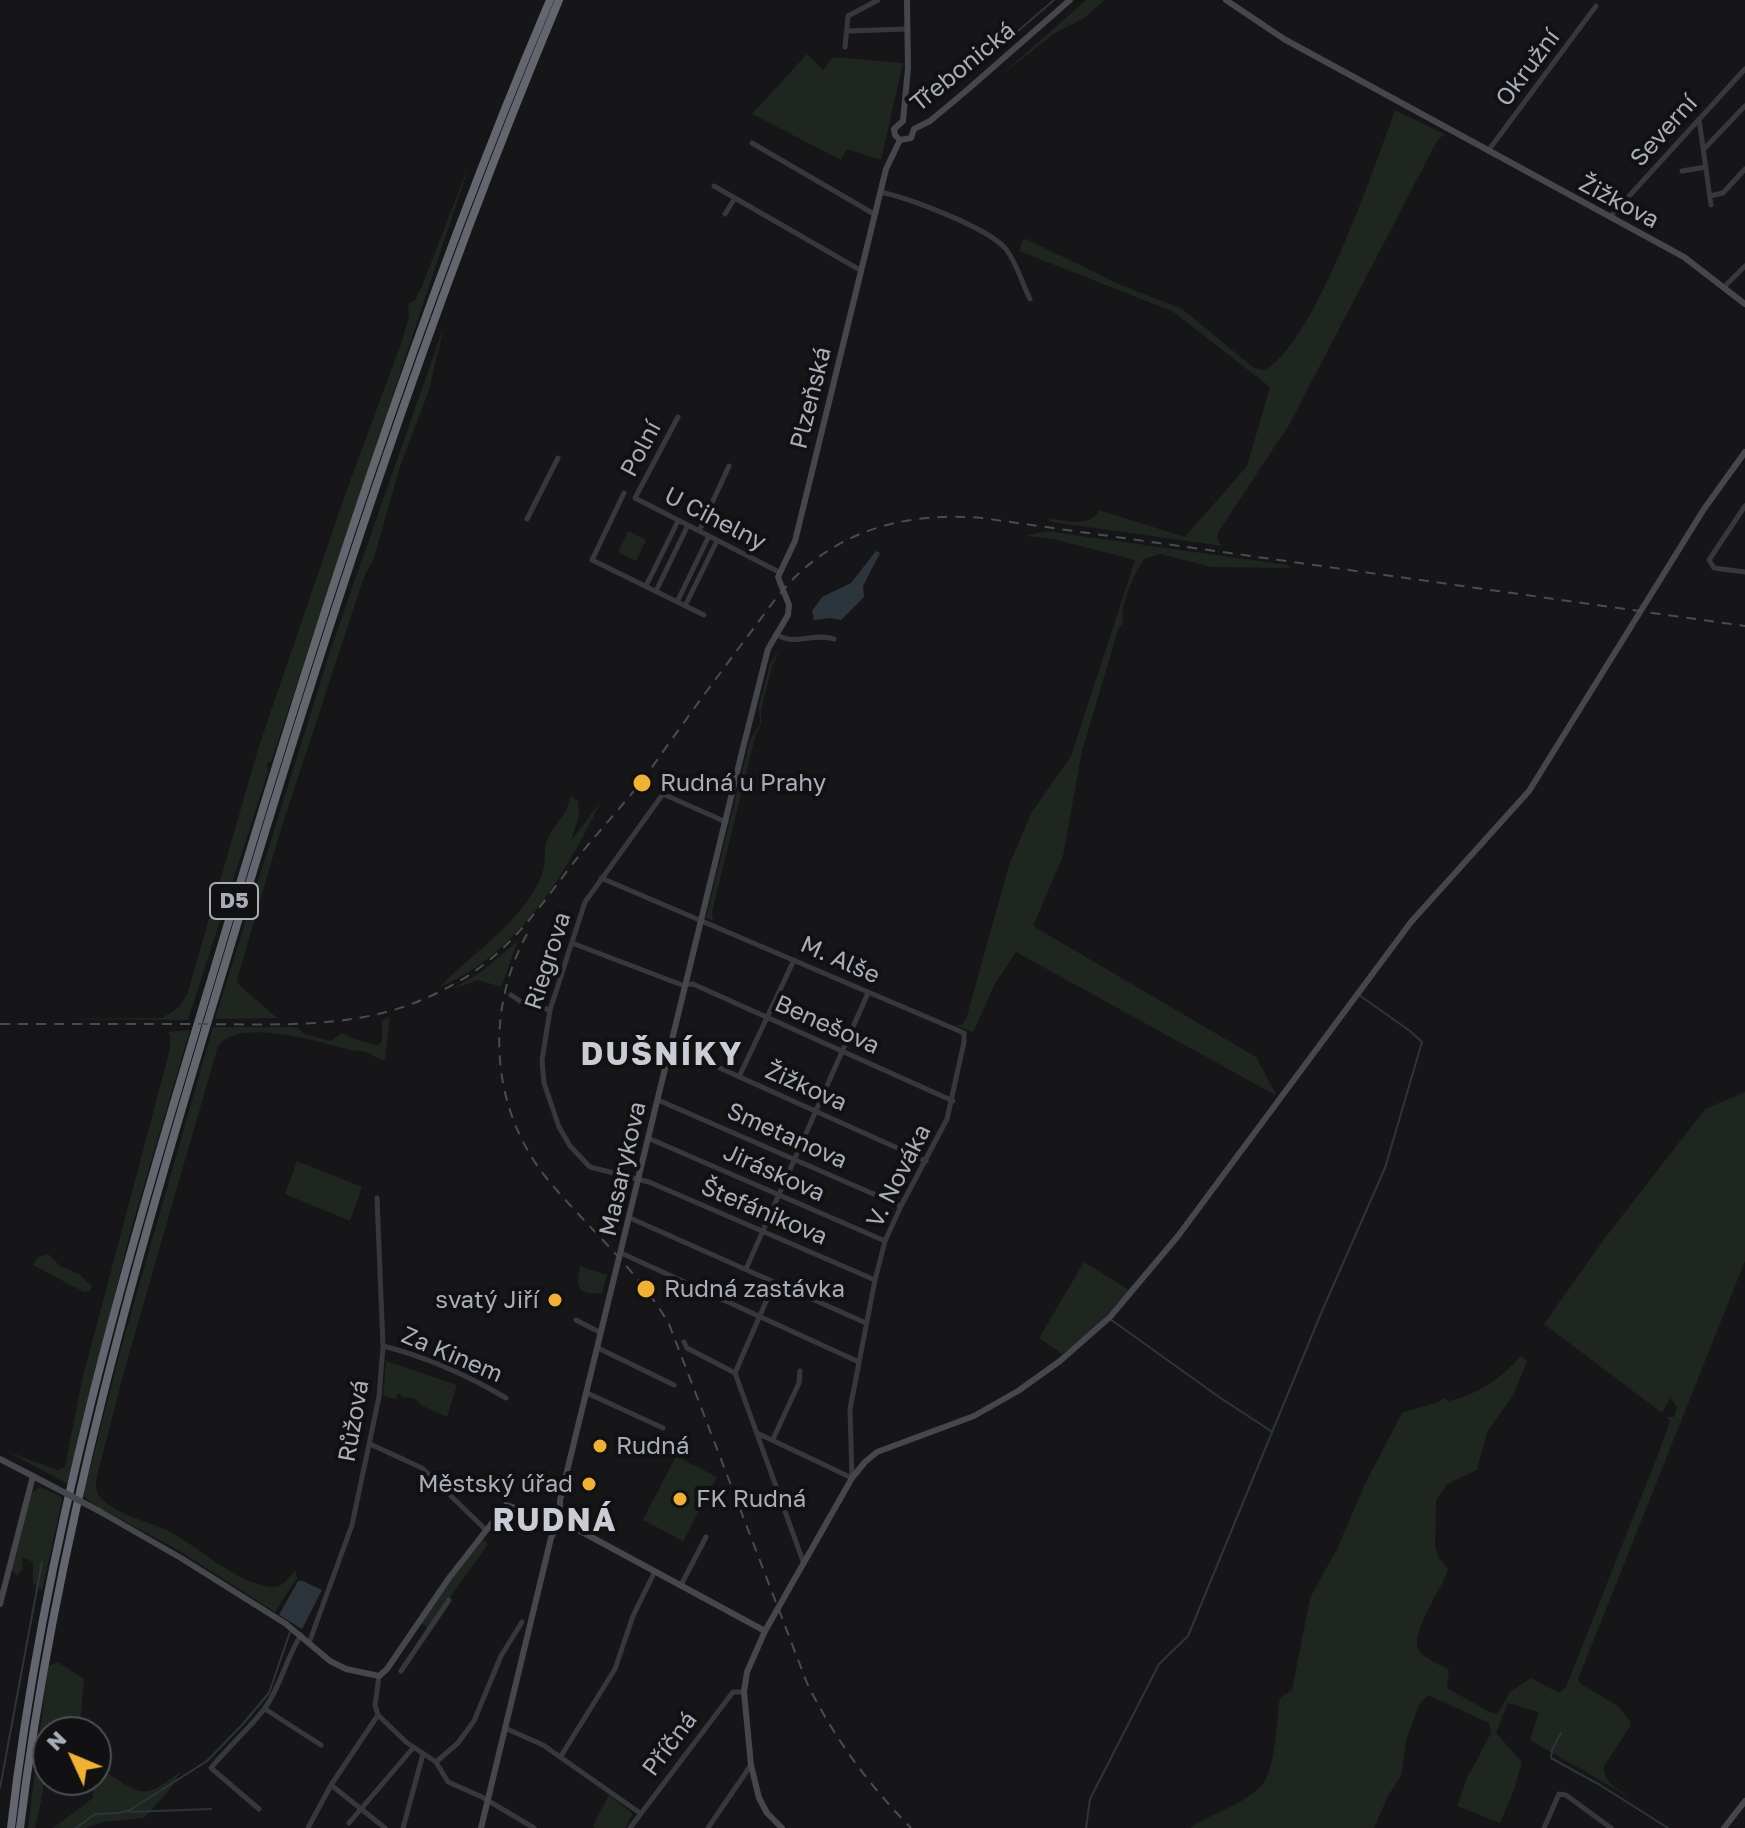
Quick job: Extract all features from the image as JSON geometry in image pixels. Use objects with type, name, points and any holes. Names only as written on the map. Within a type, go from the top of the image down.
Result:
[{"type":"highway","name":"D5","points":[[11,1828],[30,1698],[65,1516],[111,1330],[196,1028],[306,673],[404,379],[481,169],[550,0]]},
{"type":"highway","name":"D5","points":[[20,1828],[46,1654],[74,1520],[119,1334],[213,1001],[318,663],[406,403],[484,184],[559,0]]},
{"type":"street","points":[[845,47],[848,16],[878,0]]},
{"type":"street","name":"Plzeňská","points":[[900,140],[894,129],[903,121],[907,0]]},
{"type":"street","name":"Třebonická","points":[[914,129],[930,121],[1070,0]]},
{"type":"street","name":"Žižkova","points":[[1226,0],[1284,39],[1684,257],[1745,304]]},
{"type":"street","name":"Okružní","points":[[1488,151],[1596,6]]},
{"type":"street","points":[[848,31],[907,29]]},
{"type":"street","name":"Severní","points":[[1610,217],[1745,69]]},
{"type":"street","points":[[1704,150],[1745,106]]},
{"type":"street","points":[[1699,119],[1711,205]]},
{"type":"street","points":[[903,121],[910,123],[914,129]]},
{"type":"street","name":"Plzeňská","points":[[900,140],[911,138],[914,129]]},
{"type":"street","points":[[1690,130],[1701,132]]},
{"type":"street","name":"Plzeňská","points":[[779,572],[795,541],[880,191],[886,169],[900,140]]},
{"type":"street","points":[[752,143],[874,214]]},
{"type":"street","points":[[1682,171],[1706,167]]},
{"type":"street","points":[[1710,196],[1723,193],[1745,169]]},
{"type":"street","points":[[714,186],[860,270]]},
{"type":"street","points":[[880,191],[992,236],[1007,251],[1030,299]]},
{"type":"street","points":[[725,214],[735,198]]},
{"type":"street","points":[[1724,287],[1745,266]]},
{"type":"street","name":"Polní","points":[[635,498],[678,417]]},
{"type":"street","points":[[782,1828],[767,1813],[759,1798],[751,1765],[744,1692],[747,1672],[765,1631],[852,1478],[877,1452],[974,1416],[1018,1391],[1060,1361],[1110,1317],[1178,1236],[1411,922],[1529,791],[1704,509],[1745,452]]},
{"type":"street","points":[[527,519],[558,458]]},
{"type":"street","points":[[699,531],[729,466]]},
{"type":"street","points":[[624,493],[592,560],[704,615]]},
{"type":"street","name":"U Cihelny","points":[[635,498],[779,572]]},
{"type":"street","points":[[1745,506],[1742,516],[1712,554],[1710,563],[1714,568],[1745,572]]},
{"type":"street","points":[[646,586],[678,521]]},
{"type":"street","points":[[656,591],[688,525]]},
{"type":"street","points":[[677,602],[709,536]]},
{"type":"street","points":[[685,606],[717,541]]},
{"type":"street","points":[[779,572],[779,582],[789,605],[788,615],[776,634],[789,641],[819,635],[834,639]]},
{"type":"street","name":"Masarykova","points":[[553,1519],[602,1333],[766,658],[776,634]]},
{"type":"street","name":"Riegrova","points":[[639,1180],[590,1167],[570,1146],[559,1127],[543,1071],[544,1036],[550,1010],[585,902],[663,794],[726,822]]},
{"type":"street","name":"M. Alše","points":[[601,878],[964,1033]]},
{"type":"street","name":"Benešova","points":[[572,943],[686,985],[693,984],[953,1101]]},
{"type":"street","points":[[739,1077],[794,960]]},
{"type":"street","points":[[746,1269],[868,993]]},
{"type":"street","points":[[511,995],[523,1003],[550,1010]]},
{"type":"street","name":"V. Nováka","points":[[852,1478],[850,1409],[875,1280],[885,1241],[938,1141],[953,1101],[964,1033]]},
{"type":"street","name":"Žižkova","points":[[671,1046],[926,1161]]},
{"type":"street","name":"Smetanova","points":[[658,1100],[901,1206]]},
{"type":"street","name":"Jiráskova","points":[[648,1138],[885,1241]]},
{"type":"street","name":"Štefánikova","points":[[639,1180],[875,1280]]},
{"type":"street","name":"Růžová","points":[[309,1643],[352,1525],[379,1397],[383,1346],[377,1198]]},
{"type":"street","points":[[630,1218],[866,1323]]},
{"type":"street","points":[[621,1253],[859,1362]]},
{"type":"street","points":[[735,1373],[774,1283]]},
{"type":"street","points":[[576,1320],[602,1333]]},
{"type":"street","points":[[684,1342],[687,1348],[735,1373],[804,1565]]},
{"type":"street","name":"Za Kinem","points":[[383,1346],[419,1355],[461,1373],[506,1398]]},
{"type":"street","points":[[598,1348],[674,1385]]},
{"type":"street","points":[[773,1439],[799,1383],[800,1371]]},
{"type":"street","points":[[587,1393],[663,1428]]},
{"type":"street","points":[[757,1433],[852,1478]]},
{"type":"street","points":[[370,1444],[422,1468],[485,1529]]},
{"type":"street","points":[[0,1459],[181,1558],[301,1635],[330,1661],[346,1669],[379,1676]]},
{"type":"street","points":[[0,1604],[33,1476]]},
{"type":"street","points":[[534,1828],[448,1782],[436,1762],[413,1748],[378,1715],[375,1705],[379,1676],[485,1529],[506,1505],[514,1505],[569,1525],[765,1631]]},
{"type":"street","points":[[481,1828],[553,1519]]},
{"type":"street","points":[[681,1585],[706,1537]]},
{"type":"street","points":[[561,1756],[615,1669],[633,1616],[655,1571]]},
{"type":"street","points":[[401,1671],[449,1600]]},
{"type":"street","points":[[436,1762],[458,1743],[474,1721],[501,1656],[522,1622]]},
{"type":"street","points":[[418,1623],[428,1631]]},
{"type":"street","points":[[516,1632],[528,1634]]},
{"type":"street","points":[[259,1809],[211,1768],[265,1709],[301,1635]]},
{"type":"street","name":"Příčná","points":[[630,1828],[733,1692],[744,1692]]},
{"type":"street","points":[[265,1709],[321,1745]]},
{"type":"street","points":[[306,1828],[378,1715]]},
{"type":"street","points":[[505,1728],[561,1756],[640,1813]]},
{"type":"street","points":[[349,1823],[413,1748]]},
{"type":"street","points":[[403,1828],[423,1754]]},
{"type":"street","points":[[708,1828],[751,1765]]},
{"type":"street","points":[[331,1785],[385,1828]]},
{"type":"street","points":[[1544,1828],[1559,1794],[1566,1795],[1611,1828]]},
{"type":"street","points":[[1724,1828],[1745,1801]]},
{"type":"shaded area","points":[[1086,0],[1105,0],[1084,18],[1055,33],[999,77]]},
{"type":"shaded area","points":[[807,54],[823,70],[833,57],[903,63],[881,160],[847,149],[841,160],[752,114]]},
{"type":"shaded area","points":[[1395,110],[1446,135],[1437,141],[1289,425],[1219,531],[1217,539],[1222,546],[1052,522],[1048,518],[1089,520],[1099,510],[1185,537],[1247,466],[1270,387],[1172,311],[1019,251],[1023,240],[1182,309],[1254,368],[1264,370],[1283,354],[1303,327],[1322,292],[1358,210]]},
{"type":"shaded area","points":[[471,160],[271,762],[267,763],[268,772],[188,1020],[57,1019],[162,1018],[178,1008],[187,995],[259,746],[346,492],[402,341],[409,317],[408,304],[415,300],[422,286]]},
{"type":"shaded area","points":[[444,326],[429,390],[400,467],[374,558],[364,577],[281,829],[237,980],[277,1018],[215,1019],[332,645]]},
{"type":"shaded area","points":[[628,531],[646,540],[636,561],[618,552]]},
{"type":"shaded area","points":[[1046,531],[1291,568],[1212,567],[1160,554],[1144,559],[1125,600],[1123,624],[1119,627],[1082,751],[1063,856],[1033,926],[1256,1057],[1277,1096],[1016,952],[996,982],[973,1032],[954,1025],[962,1025],[967,1016],[1009,865],[1032,812],[1071,756],[1135,560],[1053,539],[1026,536]]},
{"type":"shaded area","points":[[876,551],[880,553],[863,586],[864,597],[841,620],[814,620],[812,611],[822,597],[851,583]]},
{"type":"shaded area","points":[[780,649],[772,666],[761,710],[761,724],[755,737],[712,912],[713,921],[706,918],[750,740],[760,724],[759,705],[770,664]]},
{"type":"shaded area","points":[[570,796],[578,801],[579,815],[571,841],[601,801],[555,883],[537,909],[493,954],[468,973],[440,987],[509,923],[532,894],[543,872],[547,840],[566,810]]},
{"type":"shaded area","points":[[518,941],[501,987],[478,980],[453,989],[481,972]]},
{"type":"shaded area","points":[[390,1017],[385,1060],[364,1051],[261,1032],[243,1033],[228,1038],[218,1046],[96,1479],[98,1494],[110,1505],[174,1534],[247,1580],[275,1587],[285,1582],[295,1570],[297,1578],[275,1612],[178,1550],[83,1496],[122,1345],[213,1027],[297,1027],[305,1034],[331,1041],[342,1033],[377,1045],[382,1042],[382,1020]]},
{"type":"shaded area","points":[[190,1030],[130,1233],[68,1484],[6,1451],[57,1470],[65,1467],[82,1380],[170,1049],[170,1034],[167,1032]]},
{"type":"shaded area","points":[[1745,1092],[1745,1261],[1578,1679],[1581,1684],[1618,1706],[1631,1722],[1604,1766],[1604,1772],[1609,1781],[1631,1798],[1530,1740],[1539,1712],[1508,1703],[1496,1733],[1522,1762],[1500,1823],[1457,1806],[1467,1778],[1491,1733],[1489,1723],[1428,1695],[1419,1705],[1407,1737],[1401,1776],[1374,1828],[1190,1828],[1246,1798],[1267,1778],[1280,1698],[1292,1690],[1310,1598],[1402,1413],[1441,1401],[1442,1398],[1449,1401],[1479,1390],[1521,1356],[1527,1361],[1513,1396],[1487,1432],[1477,1470],[1447,1484],[1436,1500],[1435,1546],[1439,1558],[1448,1569],[1421,1626],[1418,1647],[1422,1654],[1449,1670],[1447,1688],[1497,1714],[1511,1691],[1531,1678],[1559,1693],[1566,1687],[1659,1452],[1670,1421],[1667,1417],[1674,1417],[1677,1407],[1670,1398],[1662,1413],[1544,1324],[1605,1238],[1705,1109]]},
{"type":"shaded area","points":[[297,1161],[362,1187],[350,1221],[285,1194]]},
{"type":"shaded area","points":[[48,1254],[60,1266],[79,1274],[92,1286],[90,1291],[84,1292],[33,1265],[38,1257]]},
{"type":"shaded area","points":[[1084,1262],[1129,1290],[1096,1327],[1062,1354],[1039,1338]]},
{"type":"shaded area","points":[[580,1266],[607,1275],[602,1293],[588,1293],[580,1288]]},
{"type":"shaded area","points":[[386,1361],[457,1385],[447,1417],[399,1393],[395,1399],[383,1396]]},
{"type":"shaded area","name":"FK Rudná","points":[[676,1456],[717,1477],[683,1541],[643,1520]]},
{"type":"shaded area","points":[[40,1487],[60,1496],[62,1501],[42,1591],[33,1583],[33,1562],[22,1557],[23,1569],[17,1576],[11,1570],[31,1493]]},
{"type":"shaded area","points":[[481,1538],[488,1544],[428,1628],[420,1622]]},
{"type":"shaded area","points":[[298,1581],[322,1590],[302,1629],[279,1615]]},
{"type":"shaded area","points":[[58,1662],[84,1679],[81,1716],[42,1716],[48,1666]]},
{"type":"shaded area","points":[[181,1771],[170,1789],[144,1818],[102,1822],[86,1828],[53,1828],[93,1798],[112,1796],[112,1776],[135,1789],[150,1791]]},
{"type":"shaded area","points":[[609,1795],[633,1814],[625,1828],[593,1826]]},
{"type":"shaded area","points":[[32,1796],[41,1796],[35,1828],[28,1828]]},
{"type":"waterway","points":[[927,88],[975,68],[1054,0]]},
{"type":"waterway","points":[[1086,1828],[1090,1799],[1159,1664],[1188,1636],[1322,1311],[1385,1168],[1422,1042],[1359,995]]},
{"type":"waterway","points":[[1110,1319],[1271,1431]]},
{"type":"waterway","points":[[0,1788],[42,1562]]},
{"type":"waterway","points":[[76,1828],[95,1814],[130,1810],[207,1761],[269,1693],[290,1632]]},
{"type":"waterway","points":[[1561,1733],[1551,1758],[1668,1828]]},
{"type":"waterway","points":[[128,1812],[211,1809]]},
{"type":"railway","points":[[0,1024],[318,1023],[379,1014],[408,1005],[460,981],[497,954],[527,922],[625,802],[793,579],[813,561],[857,535],[905,521],[982,518],[1745,626]]},
{"type":"railway","points":[[527,934],[513,964],[504,996],[500,1028],[500,1060],[505,1092],[515,1123],[529,1153],[548,1180],[627,1267],[669,1324],[807,1683],[853,1760],[911,1828]]},
{"type":"place","name":"Rudná u Prahy","points":[[642,783]]},
{"type":"place","name":"Rudná zastávka","points":[[646,1289]]},
{"type":"place","name":"svatý Jiří","points":[[555,1300]]},
{"type":"place","name":"Rudná","points":[[600,1446]]},
{"type":"place","name":"Městský úřad","points":[[589,1484]]},
{"type":"place","name":"FK Rudná","points":[[680,1499]]},
{"type":"district","name":"DUŠNÍKY","points":[[662,1055]]},
{"type":"district","name":"RUDNÁ","points":[[555,1521]]}]
